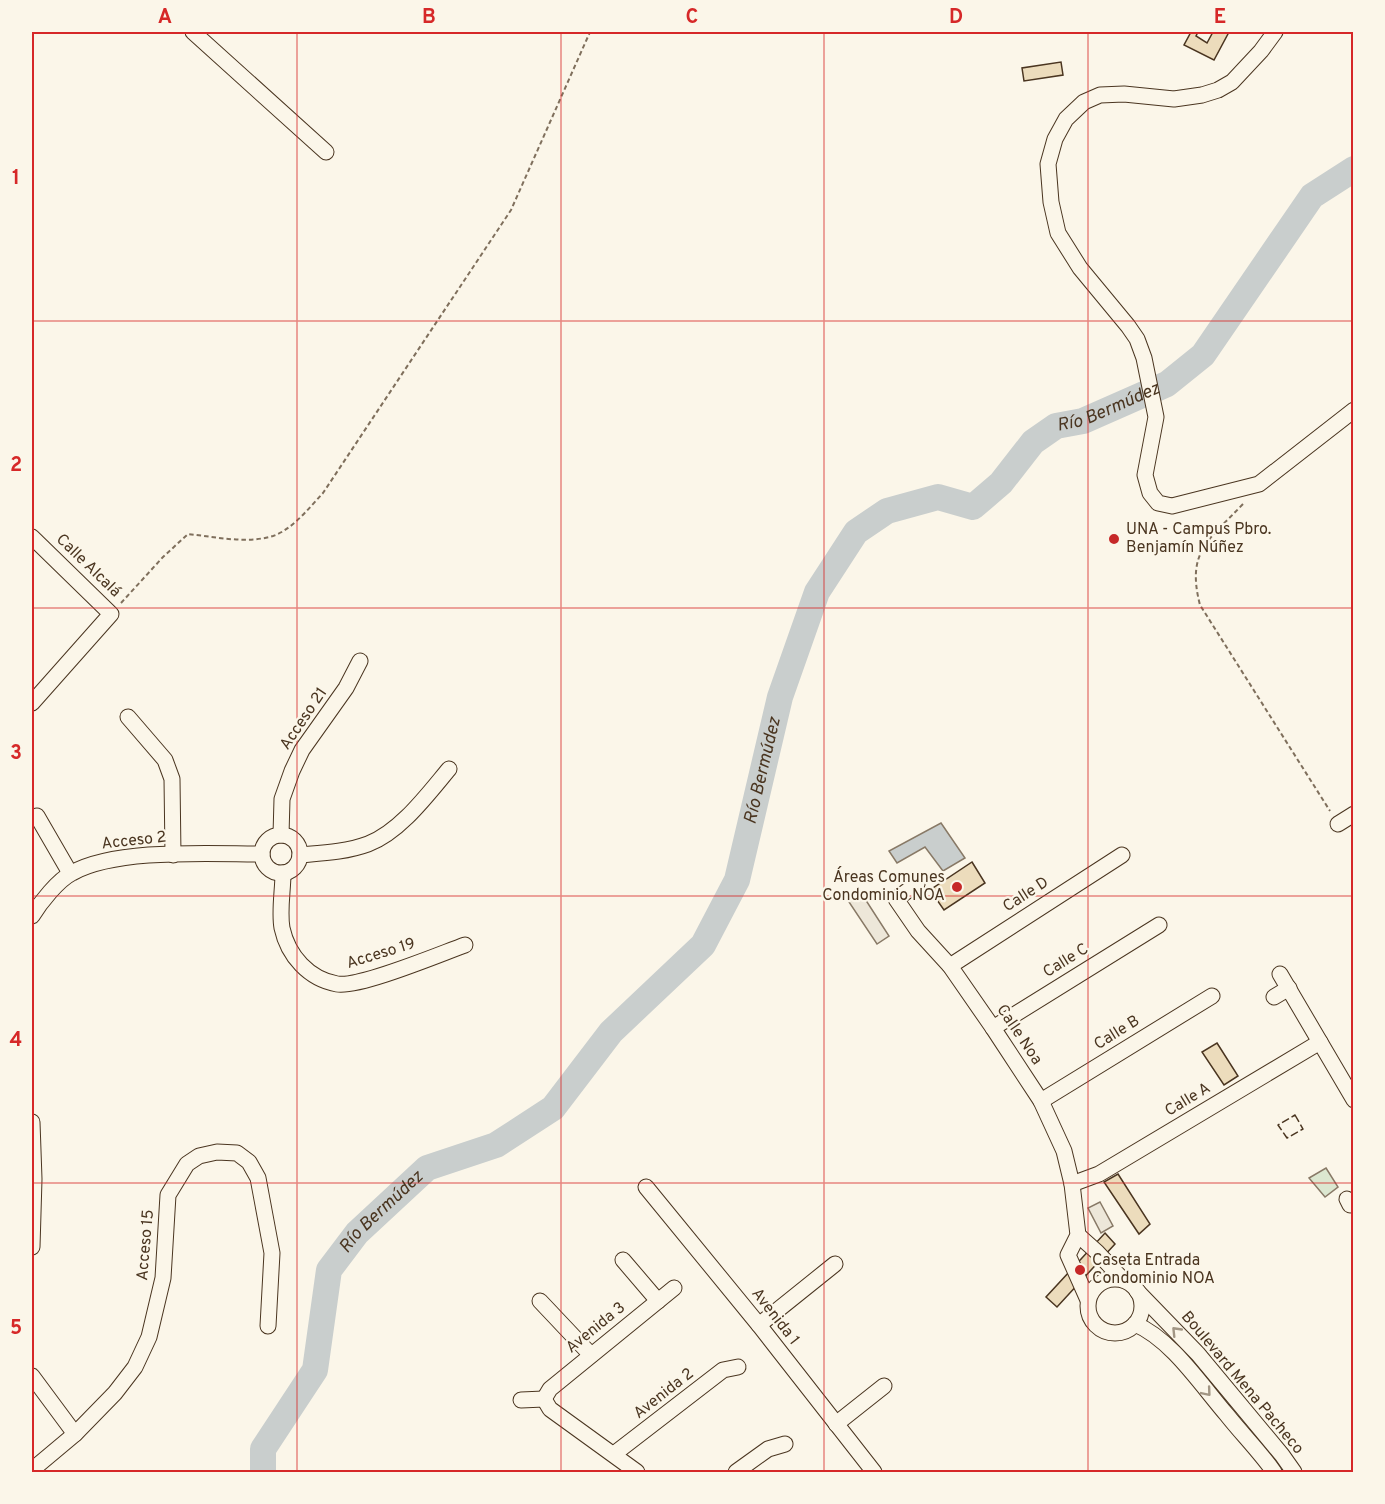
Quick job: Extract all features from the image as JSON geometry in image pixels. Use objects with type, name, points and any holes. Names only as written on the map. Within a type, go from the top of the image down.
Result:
[{"type":"street","points":[[194,32],[326,152]]},
{"type":"street","points":[[1275,32],[1232,82],[1218,90],[1174,99],[1124,94],[1100,95],[1084,102],[1066,119],[1055,139],[1048,164],[1051,202],[1058,233],[1080,268],[1137,339],[1144,358],[1156,417],[1145,476],[1150,493],[1158,503],[1172,506],[1259,484],[1353,410]]},
{"type":"street","name":"Calle Alcalá","points":[[32,537],[111,614],[32,703]]},
{"type":"street","name":"Acceso 21","points":[[281,835],[282,799],[292,771],[302,750],[346,688],[360,661]]},
{"type":"street","points":[[128,717],[165,760],[172,779],[173,855]]},
{"type":"street","points":[[300,855],[343,851],[370,843],[397,826],[427,796],[449,769]]},
{"type":"street","points":[[1338,824],[1353,814]]},
{"type":"street","points":[[37,816],[70,873]]},
{"type":"street","points":[[281,835],[297,843],[300,855],[294,867],[283,873],[266,866],[262,854],[270,839],[281,835]]},
{"type":"street","name":"Acceso 2","points":[[32,916],[70,873],[96,862],[125,857],[262,854]]},
{"type":"street","name":"Calle D","points":[[950,966],[1122,855]]},
{"type":"street","name":"Acceso 19","points":[[283,873],[282,926],[287,945],[299,963],[320,979],[339,984],[359,982],[465,945]]},
{"type":"street","name":"Calle Noa","points":[[917,884],[896,899],[918,931],[950,966],[993,1028],[1041,1101],[1064,1151],[1072,1184],[1078,1235],[1068,1255],[1088,1300]]},
{"type":"street","name":"Calle C","points":[[993,1028],[1159,925]]},
{"type":"street","points":[[1280,974],[1353,1100]]},
{"type":"street","points":[[1274,997],[1288,988]]},
{"type":"street","name":"Calle B","points":[[1041,1101],[1212,996]]},
{"type":"street","name":"Calle A","points":[[1072,1184],[1100,1174],[1320,1042]]},
{"type":"street","points":[[32,1122],[34,1179],[32,1247]]},
{"type":"street","name":"Acceso 15","points":[[75,1434],[115,1393],[135,1367],[149,1337],[163,1278],[168,1195],[187,1164],[199,1156],[217,1152],[237,1153],[249,1162],[258,1179],[272,1253],[268,1326]]},
{"type":"street","name":"Avenida 1","points":[[646,1187],[759,1325],[874,1473]]},
{"type":"street","points":[[1078,1235],[1123,1280]]},
{"type":"street","points":[[623,1260],[658,1301]]},
{"type":"street","points":[[759,1325],[835,1264]]},
{"type":"street","points":[[1123,1280],[1114,1279],[1097,1285],[1088,1300],[1090,1318],[1102,1330],[1120,1333],[1135,1324],[1142,1308],[1137,1291]]},
{"type":"street","name":"Boulevard Mena Pacheco","points":[[1123,1280],[1137,1291],[1198,1354],[1282,1455],[1294,1473]]},
{"type":"street","name":"Avenida 3","points":[[544,1399],[550,1389],[674,1288]]},
{"type":"street","points":[[540,1301],[591,1355]]},
{"type":"street","name":"Boulevard Mena Pacheco","points":[[1135,1324],[1148,1329],[1157,1336],[1186,1366],[1271,1469]]},
{"type":"street","name":"Avenida 2","points":[[614,1454],[723,1370],[738,1367]]},
{"type":"street","points":[[32,1376],[75,1434],[32,1470]]},
{"type":"street","points":[[836,1424],[884,1386]]},
{"type":"street","points":[[521,1400],[544,1399],[550,1409],[637,1473]]},
{"type":"street","points":[[736,1473],[768,1449],[785,1444]]},
{"type":"street","points":[[1271,1469],[1282,1455]]},
{"type":"path","points":[[111,614],[163,556],[189,534],[248,540],[274,535],[295,522],[323,493],[511,210],[590,32]]},
{"type":"path","points":[[1244,502],[1202,547],[1195,566],[1195,585],[1200,605],[1338,824]]},
{"type":"green space","points":[[1326,1168],[1338,1187],[1325,1197],[1309,1178]]},
{"type":"shaded area","points":[[941,823],[965,858],[943,871],[925,847],[897,863],[889,851]]},
{"type":"shaded area","points":[[858,888],[889,936],[877,944],[845,896]]},
{"type":"shaded area","points":[[1100,1202],[1113,1226],[1101,1233],[1088,1208]]},
{"type":"building","points":[[1191,32],[1198,32],[1196,36],[1207,43],[1213,32],[1229,32],[1214,60],[1184,45]]},
{"type":"building","points":[[1061,62],[1063,75],[1024,81],[1022,68]]},
{"type":"building","name":"Áreas Comunes Condominio NOA","points":[[972,862],[985,883],[944,910],[930,890]]},
{"type":"building","points":[[1217,1043],[1238,1076],[1224,1085],[1202,1052]]},
{"type":"building","points":[[1118,1174],[1150,1224],[1139,1234],[1104,1182]]},
{"type":"building","name":"Caseta Entrada Condominio NOA","points":[[1105,1233],[1115,1244],[1057,1307],[1046,1297]]},
{"type":"waterway","name":"Río Bermúdez","points":[[263,1472],[263,1449],[315,1370],[329,1270],[357,1233],[427,1168],[496,1145],[553,1108],[611,1032],[703,945],[737,880],[780,697],[817,592],[856,532],[887,511],[938,497],[973,507],[1001,483],[1033,442],[1056,426],[1083,421],[1167,384],[1203,355],[1312,196],[1354,169]]},
{"type":"fence","points":[[1295,1115],[1303,1129],[1287,1138],[1278,1125],[1295,1115]]},
{"type":"place","name":"UNA - Campus Pbro. Benjamín Núñez","points":[[1114,539]]},
{"type":"place","name":"Áreas Comunes Condominio NOA","points":[[957,887]]},
{"type":"place","name":"Caseta Entrada Condominio NOA","points":[[1080,1270]]}]
